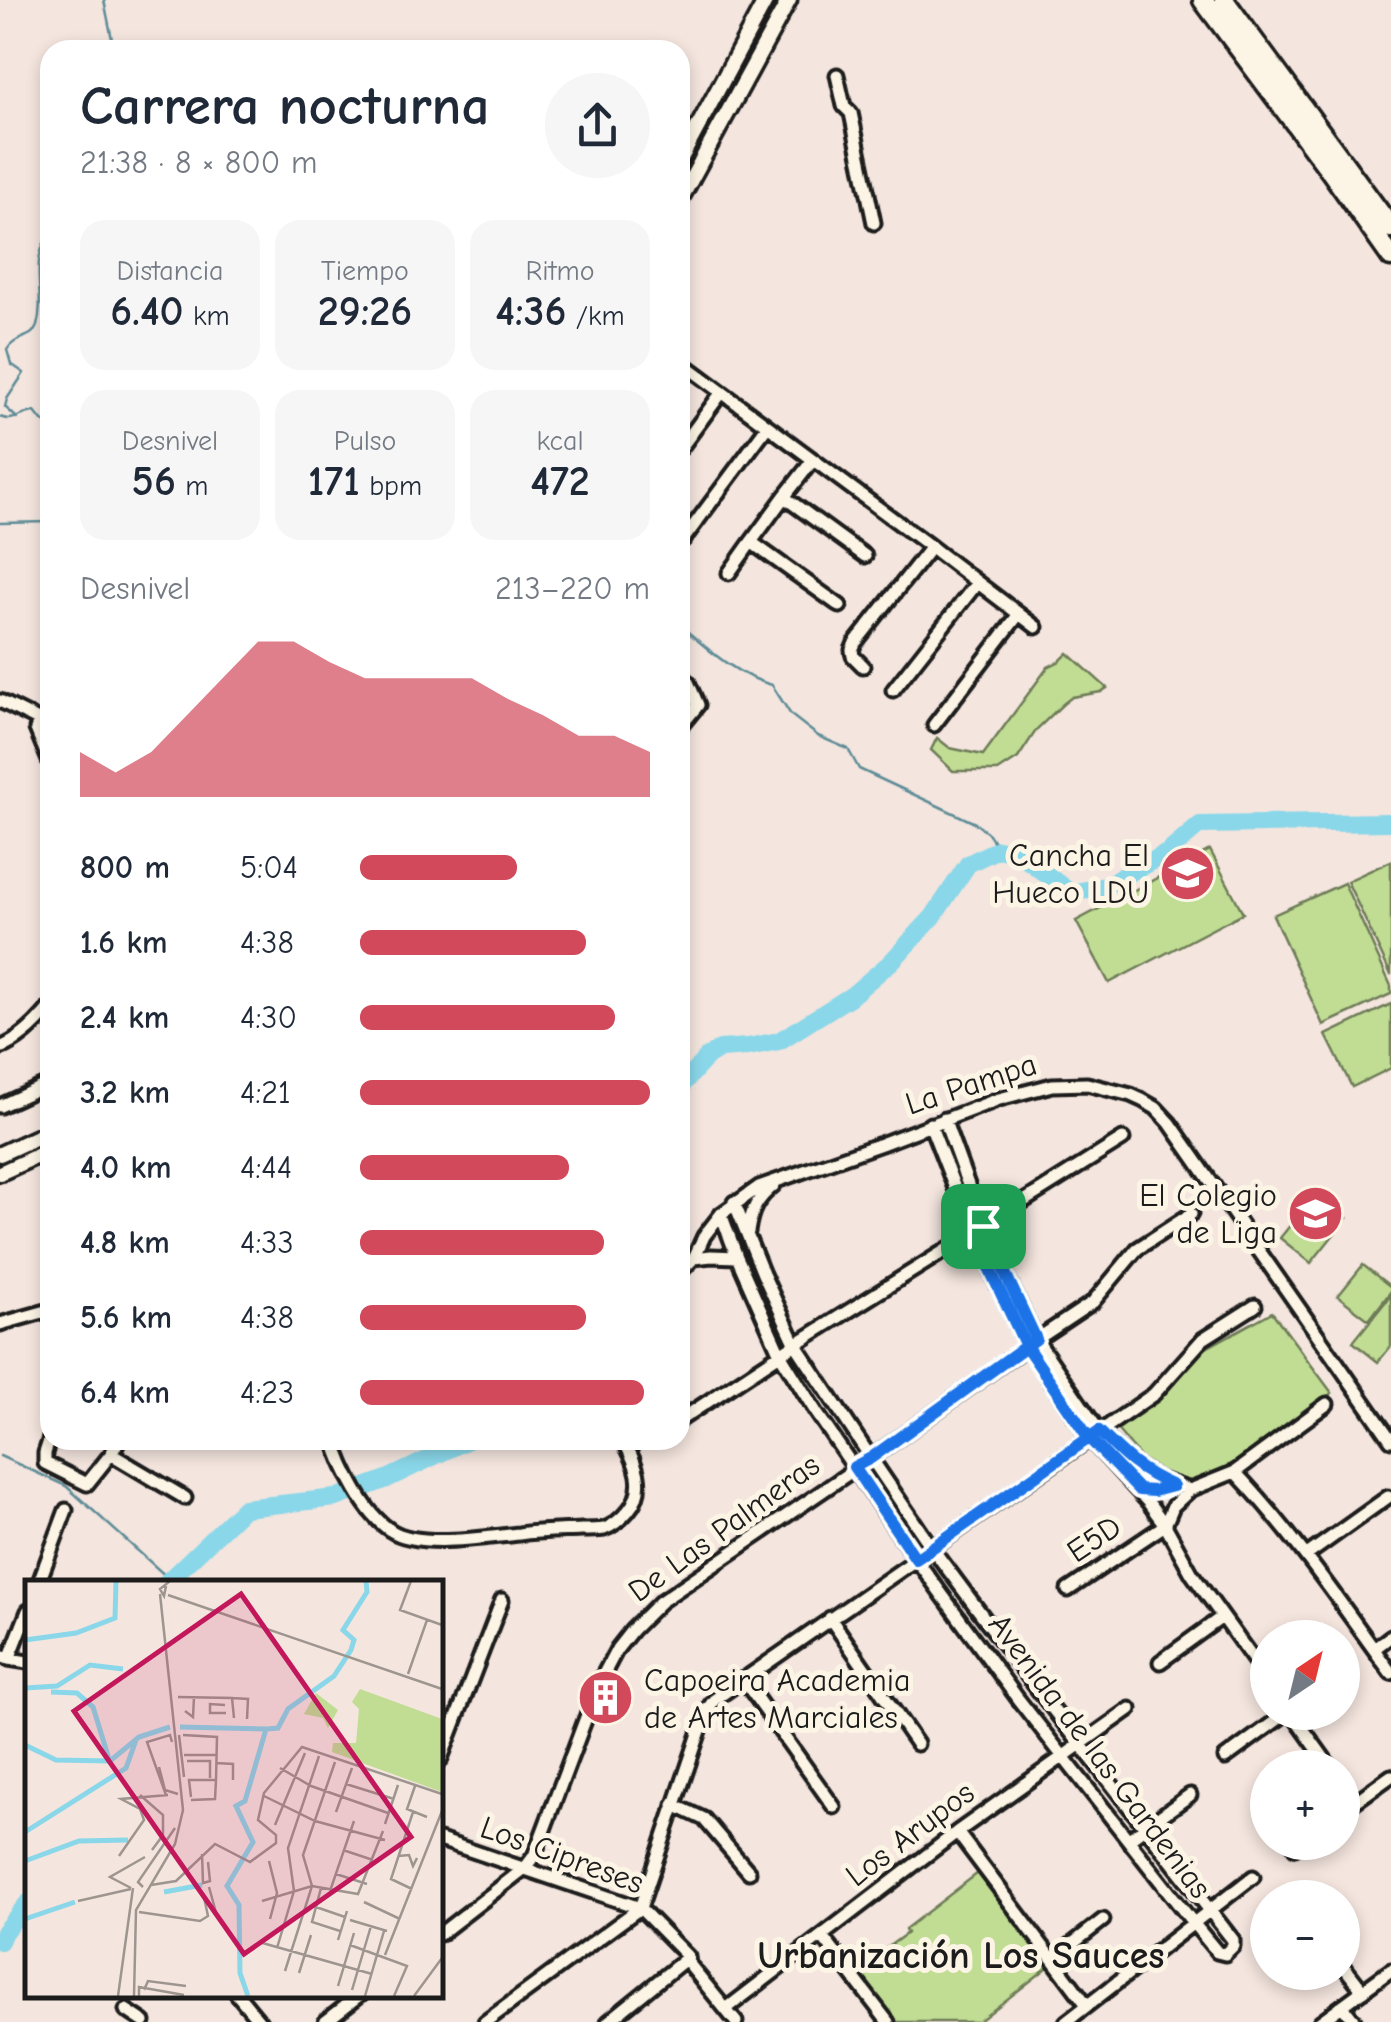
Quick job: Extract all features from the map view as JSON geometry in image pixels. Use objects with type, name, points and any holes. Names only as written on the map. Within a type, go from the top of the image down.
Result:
[{"type":"highway","points":[[1203,0],[1391,257]]},
{"type":"highway","points":[[1224,0],[1391,228]]},
{"type":"main road","points":[[690,141],[766,0]]},
{"type":"main road","points":[[690,182],[790,0]]},
{"type":"main road","points":[[0,1154],[40,1135]]},
{"type":"main road","points":[[0,1173],[40,1155]]},
{"type":"street","points":[[836,75],[844,106],[851,113],[874,223]]},
{"type":"street","points":[[690,368],[1036,626]]},
{"type":"street","points":[[690,435],[722,392]]},
{"type":"street","points":[[690,531],[768,427]]},
{"type":"street","points":[[729,573],[813,460]]},
{"type":"street","points":[[784,497],[865,556]]},
{"type":"street","points":[[752,542],[840,606]]},
{"type":"street","points":[[863,666],[853,656],[856,643],[931,547]]},
{"type":"street","points":[[893,690],[977,583]]},
{"type":"street","points":[[934,725],[1019,614]]},
{"type":"street","points":[[690,687],[698,705],[690,715]]},
{"type":"street","points":[[0,700],[40,720]]},
{"type":"street","points":[[0,1048],[40,1020]]},
{"type":"street","name":"La Pampa","points":[[690,1262],[720,1214],[759,1187],[999,1099],[1061,1084],[1087,1084],[1121,1092],[1156,1108],[1245,1228],[1391,1440]]},
{"type":"street","points":[[0,1106],[40,1088]]},
{"type":"street","points":[[944,1118],[977,1229]]},
{"type":"street","points":[[930,1124],[1032,1342],[1094,1435],[1164,1525],[1192,1574],[1250,1655]]},
{"type":"street","points":[[690,1413],[1123,1139]]},
{"type":"street","points":[[748,1236],[754,1207],[780,1181]]},
{"type":"street","name":"Avenida de las Gardenias","points":[[720,1214],[780,1354],[916,1559],[1018,1699],[1194,1924],[1217,1952],[1225,1954],[1234,1946],[1233,1940],[932,1548],[796,1345],[734,1202]]},
{"type":"street","name":"De Las Palmeras","points":[[442,1932],[525,1868],[539,1847],[600,1683],[617,1649],[660,1602],[1093,1302],[1138,1249],[1190,1214]]},
{"type":"street","points":[[694,1258],[736,1257]]},
{"type":"street","points":[[485,2022],[640,1908],[710,1704],[1154,1394],[1203,1339],[1255,1306]]},
{"type":"street","points":[[0,1324],[40,1313]]},
{"type":"street","points":[[1094,1435],[1150,1476],[1190,1490],[1236,1472],[1327,1404]]},
{"type":"street","points":[[46,1450],[45,1463],[88,1484],[113,1450]]},
{"type":"street","points":[[338,1450],[368,1506],[390,1530],[406,1537],[449,1540],[606,1528],[635,1503],[638,1469],[628,1450]]},
{"type":"street","points":[[111,1454],[185,1498]]},
{"type":"street","points":[[1236,1472],[1308,1555],[1391,1673]]},
{"type":"street","points":[[1139,1490],[1173,1486]]},
{"type":"street","name":"E5D","points":[[1068,1590],[1164,1525],[1173,1506],[1190,1490]]},
{"type":"street","points":[[1308,1555],[1388,1497]]},
{"type":"street","points":[[39,1580],[66,1510]]},
{"type":"street","points":[[442,1756],[502,1600]]},
{"type":"street","points":[[1160,1662],[1222,1616]]},
{"type":"street","points":[[4,1658],[25,1617]]},
{"type":"street","points":[[830,1618],[918,1744]]},
{"type":"street","points":[[982,1648],[998,1636]]},
{"type":"street","points":[[1374,1649],[1391,1636]]},
{"type":"street","points":[[743,1679],[834,1807]]},
{"type":"street","points":[[1018,1699],[1035,1686]]},
{"type":"street","name":"Los Arupos","points":[[726,2009],[957,1832],[1130,1708]]},
{"type":"street","points":[[1225,1758],[1264,1730]]},
{"type":"street","points":[[1360,1798],[1391,1776]]},
{"type":"street","points":[[1128,1839],[1190,1795]]},
{"type":"street","points":[[674,1805],[704,1819],[749,1872]]},
{"type":"street","points":[[957,1832],[1088,2005]]},
{"type":"street","name":"Los Cipreses","points":[[442,1841],[640,1908],[688,1957],[689,1964],[736,2022]]},
{"type":"street","points":[[1066,2022],[1253,1877]]},
{"type":"street","points":[[1053,1959],[1103,1920]]},
{"type":"street","points":[[822,1936],[888,2022]]},
{"type":"street","points":[[608,2022],[688,1957]]},
{"type":"street","points":[[1320,2022],[1391,1970]]},
{"type":"street","points":[[239,1997],[260,2022]]},
{"type":"street","points":[[325,2022],[357,1997]]},
{"type":"street","points":[[1342,2006],[1355,2022]]},
{"type":"street","points":[[132,2022],[126,2010],[144,2022]]},
{"type":"green space","points":[[1068,653],[1107,688],[1072,697],[1063,704],[1037,729],[1018,758],[998,771],[953,771],[931,750],[937,738],[950,748],[983,755],[1048,667]]},
{"type":"green space","points":[[1210,850],[1243,913],[1109,983],[1076,921]]},
{"type":"green space","points":[[1391,861],[1391,975],[1347,881]]},
{"type":"green space","points":[[1344,883],[1391,986],[1391,994],[1323,1025],[1273,915]]},
{"type":"green space","points":[[1391,1004],[1391,1068],[1352,1087],[1326,1035]]},
{"type":"green space","points":[[1316,1193],[1347,1218],[1311,1263],[1280,1238]]},
{"type":"green space","points":[[1363,1265],[1391,1287],[1369,1320],[1338,1296]]},
{"type":"green space","points":[[1391,1295],[1391,1346],[1378,1362],[1353,1342]]},
{"type":"green space","points":[[1272,1312],[1332,1393],[1234,1463],[1192,1481],[1173,1478],[1141,1458],[1116,1428],[1160,1397],[1201,1351]]},
{"type":"green space","points":[[982,1870],[1052,1964],[978,2022],[891,2022],[853,1970],[907,1933],[905,1929]]},
{"type":"waterway","points":[[104,0],[113,40]]},
{"type":"waterway","points":[[40,257],[40,310]]},
{"type":"waterway","points":[[17,418],[5,407],[24,373],[11,364],[7,350],[32,333],[40,310]]},
{"type":"waterway","points":[[0,417],[35,412],[40,418]]},
{"type":"waterway","points":[[0,523],[40,522]]},
{"type":"waterway","points":[[690,633],[734,668],[772,685],[791,715],[818,736],[848,749],[859,769],[975,823],[989,834],[998,849]]},
{"type":"waterway","points":[[690,1076],[720,1049],[779,1041],[851,996],[891,962],[933,917],[968,864],[998,849],[1019,854],[1071,893],[1105,886],[1167,853],[1200,825],[1391,822]]},
{"type":"waterway","points":[[169,1580],[244,1508],[336,1498],[447,1450]]},
{"type":"waterway","points":[[0,1456],[66,1486],[169,1579]]},
{"type":"waterway","points":[[0,1941],[25,1907]]},
{"type":"place","name":"Cancha El Hueco LDU","points":[[1188,873]]},
{"type":"place","name":"El Colegio de Liga","points":[[1316,1213]]},
{"type":"place","name":"Capoeira Academia de Artes Marciales","points":[[605,1698]]},
{"type":"district","name":"Urbanización Los Sauces","points":[[961,1956]]},
{"type":"route","points":[[983,1226],[972,1232],[1026,1346],[1089,1438],[1139,1490],[1173,1486],[1134,1465],[1099,1431],[1089,1438],[980,1515],[916,1559],[854,1467],[871,1458],[1026,1346],[1036,1339],[983,1226]]}]
